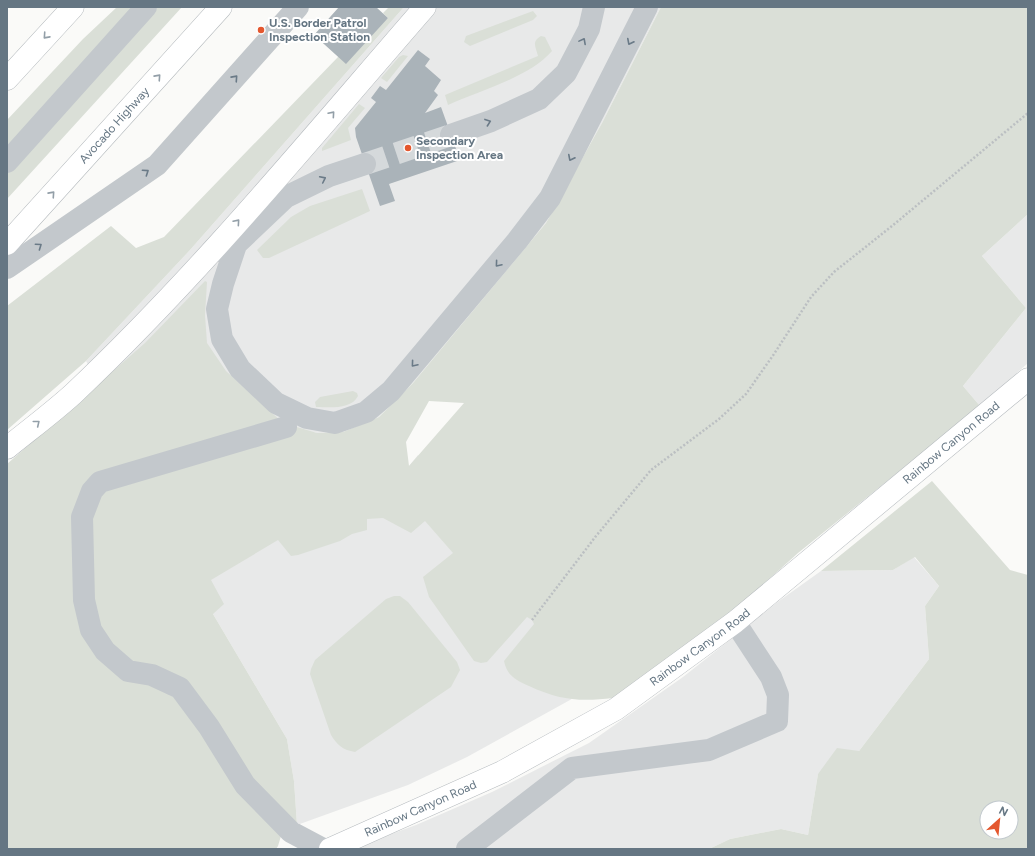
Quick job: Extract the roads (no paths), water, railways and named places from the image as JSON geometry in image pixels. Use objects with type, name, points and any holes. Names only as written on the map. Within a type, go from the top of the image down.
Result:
[{"type":"main road","points":[[7,79],[73,7]]},
{"type":"main road","name":"Avocado Highway","points":[[7,244],[221,7]]},
{"type":"main road","points":[[7,448],[72,395],[142,327],[316,133],[425,7]]},
{"type":"main road","name":"Rainbow Canyon Road","points":[[330,849],[502,772],[616,709],[735,622],[1028,379]]},
{"type":"street","points":[[7,162],[146,7]]},
{"type":"street","points":[[7,268],[157,165],[298,7]]},
{"type":"street","points":[[451,135],[491,121],[539,99],[566,73],[589,29],[594,7]]},
{"type":"street","points":[[236,245],[223,284],[218,309],[222,339],[240,369],[276,403],[307,418],[335,423],[366,412],[391,391],[517,241],[550,198],[647,7]]},
{"type":"street","points":[[286,197],[316,133]]},
{"type":"street","points":[[142,327],[236,245],[286,197],[329,176],[365,164]]},
{"type":"street","points":[[286,427],[100,482],[92,491],[82,517],[84,600],[91,630],[105,651],[128,671],[152,675],[180,688],[209,727],[245,785],[291,832],[323,849]]},
{"type":"street","points":[[467,849],[572,768],[709,750],[777,721],[778,695],[771,677],[735,622]]},
{"type":"tunnel","points":[[365,164],[451,135]]},
{"type":"place","name":"U.S. Border Patrol Inspection Station","points":[[261,30]]},
{"type":"place","name":"Secondary Inspection Area","points":[[408,148]]}]
